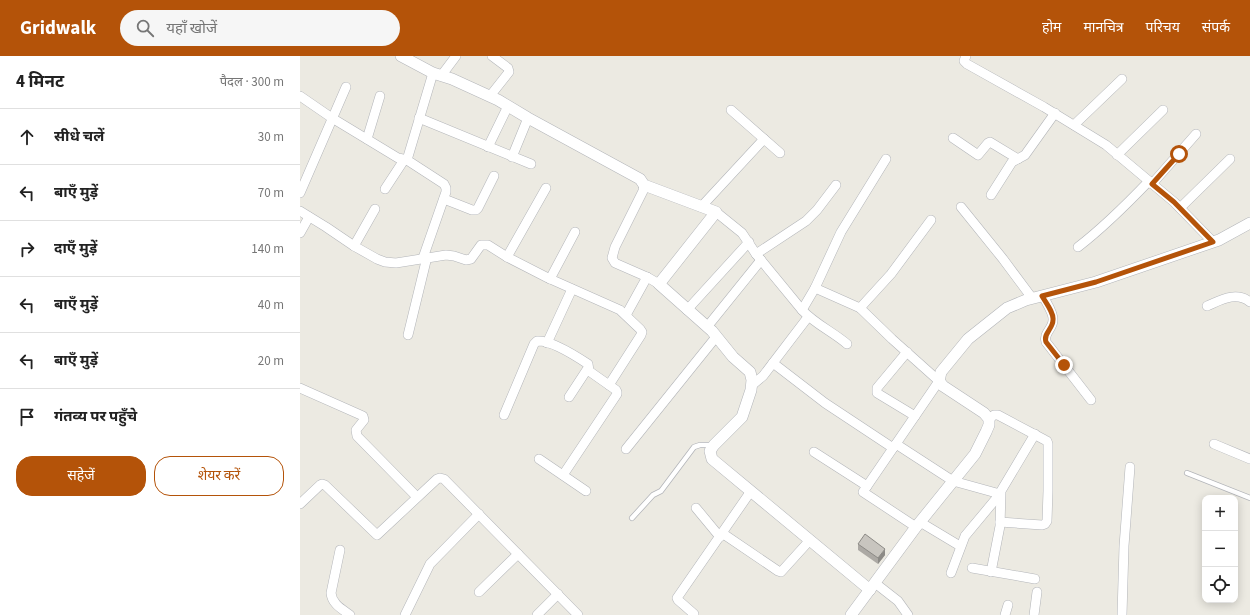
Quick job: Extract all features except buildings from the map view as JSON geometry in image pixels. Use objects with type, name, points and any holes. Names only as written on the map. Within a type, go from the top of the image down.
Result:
[{"type":"street","points":[[401,56],[437,74],[490,96],[640,179],[644,185],[716,212],[742,233],[759,257],[805,314],[847,344]]},
{"type":"street","points":[[385,189],[405,160],[419,118],[437,74],[456,56]]},
{"type":"street","points":[[490,96],[509,72],[508,68],[492,56]]},
{"type":"street","points":[[966,56],[964,61],[967,64],[1055,113],[1106,145],[1180,208],[1213,242]]},
{"type":"street","points":[[1074,125],[1122,79]]},
{"type":"street","points":[[300,193],[346,87]]},
{"type":"street","points":[[300,96],[332,118],[444,184],[446,188],[444,199],[425,258],[408,335]]},
{"type":"street","points":[[367,139],[380,96]]},
{"type":"street","points":[[488,147],[508,106]]},
{"type":"street","points":[[731,110],[780,153]]},
{"type":"street","points":[[1117,155],[1163,110]]},
{"type":"street","points":[[991,195],[1012,162],[1026,155],[1055,113]]},
{"type":"street","points":[[419,118],[531,164]]},
{"type":"street","points":[[512,157],[528,118]]},
{"type":"street","points":[[1078,247],[1100,230],[1150,183],[1196,134]]},
{"type":"street","points":[[953,138],[978,155],[990,142],[1018,159]]},
{"type":"street","points":[[701,207],[764,139]]},
{"type":"street","points":[[751,386],[763,376],[773,363],[805,314],[815,288],[841,232],[886,159]]},
{"type":"street","points":[[1180,208],[1230,159]]},
{"type":"street","points":[[444,199],[472,210],[476,210],[494,176]]},
{"type":"street","points":[[644,185],[643,191],[614,247],[612,258],[615,263],[659,284],[707,327],[733,357],[750,372],[752,380],[742,418],[714,445],[710,451],[712,459],[810,540],[872,586],[898,601],[908,615]]},
{"type":"street","points":[[707,327],[759,257],[806,221],[836,185]]},
{"type":"street","points":[[507,257],[546,188]]},
{"type":"street","points":[[961,207],[1053,317],[1052,325],[1046,335],[1046,342],[1091,400]]},
{"type":"street","points":[[354,246],[375,209]]},
{"type":"street","points":[[300,211],[354,246],[385,262],[396,263],[446,255],[466,260],[471,259],[478,247],[484,244],[550,279],[620,310],[642,332],[609,385]]},
{"type":"street","points":[[659,284],[716,212]]},
{"type":"street","points":[[300,233],[309,217]]},
{"type":"street","points":[[860,308],[891,274],[931,220]]},
{"type":"street","points":[[960,546],[918,524],[863,492],[939,381],[941,372],[968,338],[1007,308],[1026,300],[1096,282],[1220,240],[1249,226]]},
{"type":"street","points":[[550,279],[575,232]]},
{"type":"street","points":[[687,310],[749,242]]},
{"type":"street","points":[[626,315],[647,277]]},
{"type":"street","points":[[815,288],[860,308],[943,386],[984,413],[989,419],[989,425],[975,454],[918,524],[851,615]]},
{"type":"street","points":[[547,343],[572,289]]},
{"type":"street","points":[[1207,306],[1231,297],[1242,298],[1250,302]]},
{"type":"street","points":[[626,448],[716,337]]},
{"type":"street","points":[[504,415],[534,344],[537,341],[547,343],[567,351],[588,364],[589,371],[616,390],[617,394],[563,475]]},
{"type":"street","points":[[907,352],[876,390],[915,416]]},
{"type":"street","points":[[773,363],[825,403],[953,481],[1000,494]]},
{"type":"street","points":[[569,397],[588,368]]},
{"type":"street","points":[[300,388],[363,416],[364,420],[356,430],[356,436],[417,497]]},
{"type":"street","points":[[989,419],[994,415],[998,415],[1035,434],[1045,440],[1048,444],[1047,521],[1042,525],[1000,522]]},
{"type":"street","points":[[951,573],[960,546],[969,530],[1000,494],[1035,434]]},
{"type":"street","points":[[1214,444],[1250,459]]},
{"type":"street","points":[[814,452],[867,486]]},
{"type":"street","points":[[539,459],[586,491]]},
{"type":"street","points":[[1122,615],[1124,546],[1130,467]]},
{"type":"street","points":[[300,504],[320,485],[325,484],[377,535],[437,479],[444,479],[578,615]]},
{"type":"street","points":[[694,614],[677,598],[751,491]]},
{"type":"street","points":[[991,572],[1000,522],[1000,494]]},
{"type":"street","points":[[696,508],[721,535],[781,572],[810,540]]},
{"type":"street","points":[[405,615],[430,564],[479,514]]},
{"type":"street","points":[[340,550],[331,593],[334,602],[350,615]]},
{"type":"street","points":[[479,592],[518,554]]},
{"type":"street","points":[[972,568],[1035,579]]},
{"type":"street","points":[[1034,615],[1037,592]]},
{"type":"street","points":[[537,615],[558,594]]},
{"type":"street","points":[[1005,615],[1008,605]]},
{"type":"lane","points":[[632,518],[653,495],[661,491],[694,448],[700,445],[714,445]]},
{"type":"lane","points":[[1187,473],[1250,498]]},
{"type":"route","points":[[1064,365],[1045,339],[1052,325],[1053,317],[1042,296],[1096,282],[1213,242],[1174,202],[1152,184],[1179,154]]}]
